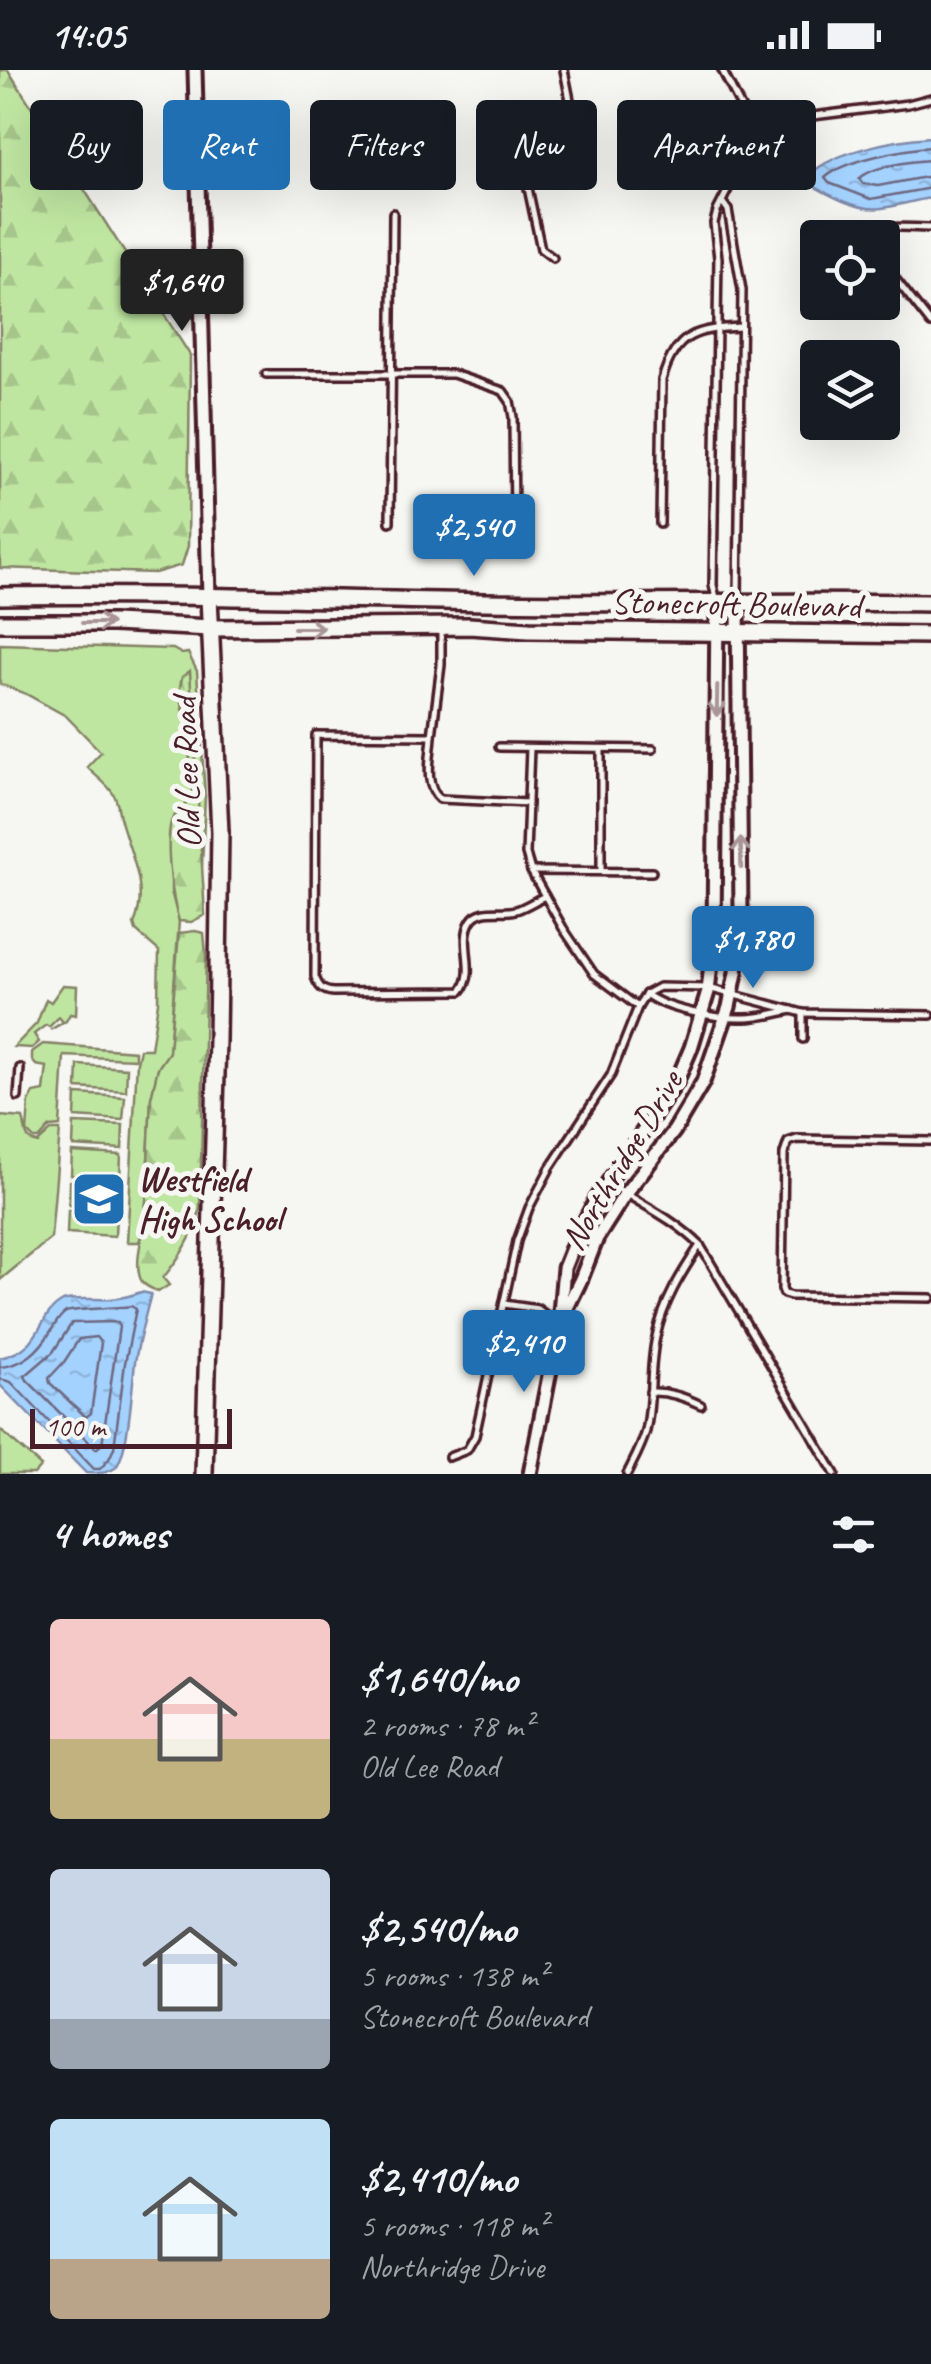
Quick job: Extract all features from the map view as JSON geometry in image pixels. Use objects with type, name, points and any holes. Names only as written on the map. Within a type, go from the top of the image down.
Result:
[{"type":"main road","name":"Stonecroft Boulevard","points":[[0,596],[118,594],[717,604],[931,602]]},
{"type":"main road","name":"Old Lee Road","points":[[204,1474],[220,832],[209,597]]},
{"type":"main road","name":"Stonecroft Boulevard","points":[[0,623],[211,628],[470,626],[931,635]]},
{"type":"street","name":"Old Lee Road","points":[[194,70],[209,597]]},
{"type":"street","name":"Northridge Drive","points":[[530,1474],[558,1324],[564,1268],[582,1226],[608,1182],[676,1083],[691,1048],[708,988],[714,934],[717,604]]},
{"type":"street","name":"Northridge Drive","points":[[558,1324],[582,1279],[597,1238],[674,1131],[702,1082],[732,992],[741,912],[738,604]]},
{"type":"lane","points":[[564,70],[571,100]]},
{"type":"lane","points":[[722,70],[737,100]]},
{"type":"lane","points":[[816,116],[931,98]]},
{"type":"lane","points":[[528,190],[541,249],[552,258]]},
{"type":"lane","points":[[717,604],[713,585],[718,258],[714,222],[729,190]]},
{"type":"lane","points":[[724,202],[742,290],[738,604]]},
{"type":"lane","points":[[390,522],[393,213]]},
{"type":"lane","points":[[900,227],[931,228]]},
{"type":"lane","points":[[900,285],[931,324]]},
{"type":"lane","points":[[660,524],[664,372],[672,356],[693,333],[740,326]]},
{"type":"lane","points":[[266,374],[453,374],[503,391],[508,395],[514,417],[514,522]]},
{"type":"lane","points":[[441,628],[429,784],[434,795],[440,799],[528,804]]},
{"type":"lane","points":[[432,736],[316,735],[319,986],[334,992],[461,991],[468,976],[471,920],[483,912],[516,910],[545,896]]},
{"type":"lane","points":[[498,748],[653,750]]},
{"type":"lane","points":[[530,748],[526,854],[531,871],[594,974],[638,1007]]},
{"type":"lane","points":[[600,871],[601,749]]},
{"type":"lane","points":[[531,871],[652,872]]},
{"type":"lane","points":[[449,1457],[467,1450],[476,1436],[514,1253],[530,1208],[550,1168],[611,1075],[646,994],[659,986],[708,988],[799,1011]]},
{"type":"lane","points":[[646,994],[656,1002],[746,1018],[799,1011],[931,1015]]},
{"type":"lane","points":[[799,1011],[804,1039]]},
{"type":"lane","points":[[18,1098],[20,1068]]},
{"type":"lane","points":[[931,1141],[788,1142],[784,1154],[782,1289],[791,1296],[931,1298]]},
{"type":"lane","points":[[608,1182],[663,1214],[700,1245],[836,1474]]},
{"type":"lane","points":[[626,1474],[646,1428],[655,1339],[662,1314],[700,1245]]},
{"type":"lane","points":[[504,1304],[538,1309],[558,1324]]},
{"type":"lane","points":[[501,1323],[539,1332],[558,1324]]},
{"type":"lane","points":[[650,1392],[679,1395],[701,1405]]},
{"type":"green space","points":[[0,70],[8,70],[30,104],[30,190],[85,190],[190,355],[188,546],[182,565],[155,573],[0,568]]},
{"type":"green space","points":[[0,644],[173,649],[188,653],[197,671],[205,796],[202,867],[189,672],[182,709],[187,720],[193,798],[171,873],[179,921],[169,1053],[158,1068],[151,1098],[145,1224],[139,1242],[127,1242],[137,1062],[140,1049],[151,1049],[158,1002],[159,951],[136,931],[139,883],[115,798],[87,767],[101,752],[66,716],[0,684]]},
{"type":"green space","points":[[190,671],[205,915],[191,922],[179,921],[169,844],[173,819],[193,797],[187,720],[179,692],[182,677]]},
{"type":"green space","points":[[179,933],[204,933],[206,955],[200,1210],[186,1246],[163,1278],[169,1285],[158,1292],[143,1283],[138,1262],[145,1224],[151,1098],[158,1068],[169,1052]]},
{"type":"green space","points":[[63,985],[77,986],[76,1015],[70,1014],[66,1021],[50,1030],[63,1022],[59,1017],[34,1034],[39,1042],[32,1048],[14,1047],[37,1023],[46,999],[51,1002]]},
{"type":"green space","points":[[43,1044],[135,1051],[135,1059],[64,1056],[60,1126],[50,1127],[34,1139],[27,1132],[29,1102],[34,1093],[44,1091],[47,1067],[36,1065],[32,1052]]},
{"type":"green space","points":[[78,1065],[127,1068],[126,1091],[77,1088]]},
{"type":"green space","points":[[76,1094],[125,1097],[123,1120],[75,1117]]},
{"type":"green space","points":[[0,1116],[23,1118],[27,1136],[38,1143],[52,1130],[60,1130],[51,1238],[0,1280]]},
{"type":"green space","points":[[74,1123],[123,1125],[122,1149],[73,1146]]},
{"type":"green space","points":[[72,1152],[121,1155],[120,1178],[71,1175]]},
{"type":"green space","points":[[70,1181],[119,1184],[118,1207],[69,1205]]},
{"type":"green space","points":[[68,1210],[116,1213],[115,1236],[67,1233]]},
{"type":"green space","points":[[0,1430],[41,1466],[34,1474],[0,1474]]},
{"type":"water","points":[[931,137],[931,198],[873,208],[842,200],[816,187],[816,170],[828,162],[900,141]]},
{"type":"water","points":[[141,1292],[151,1294],[135,1362],[124,1449],[115,1468],[86,1473],[0,1385],[0,1358],[25,1347],[54,1307],[63,1301],[114,1299]]},
{"type":"place","name":"Westfield High School","points":[[99,1199]]}]
